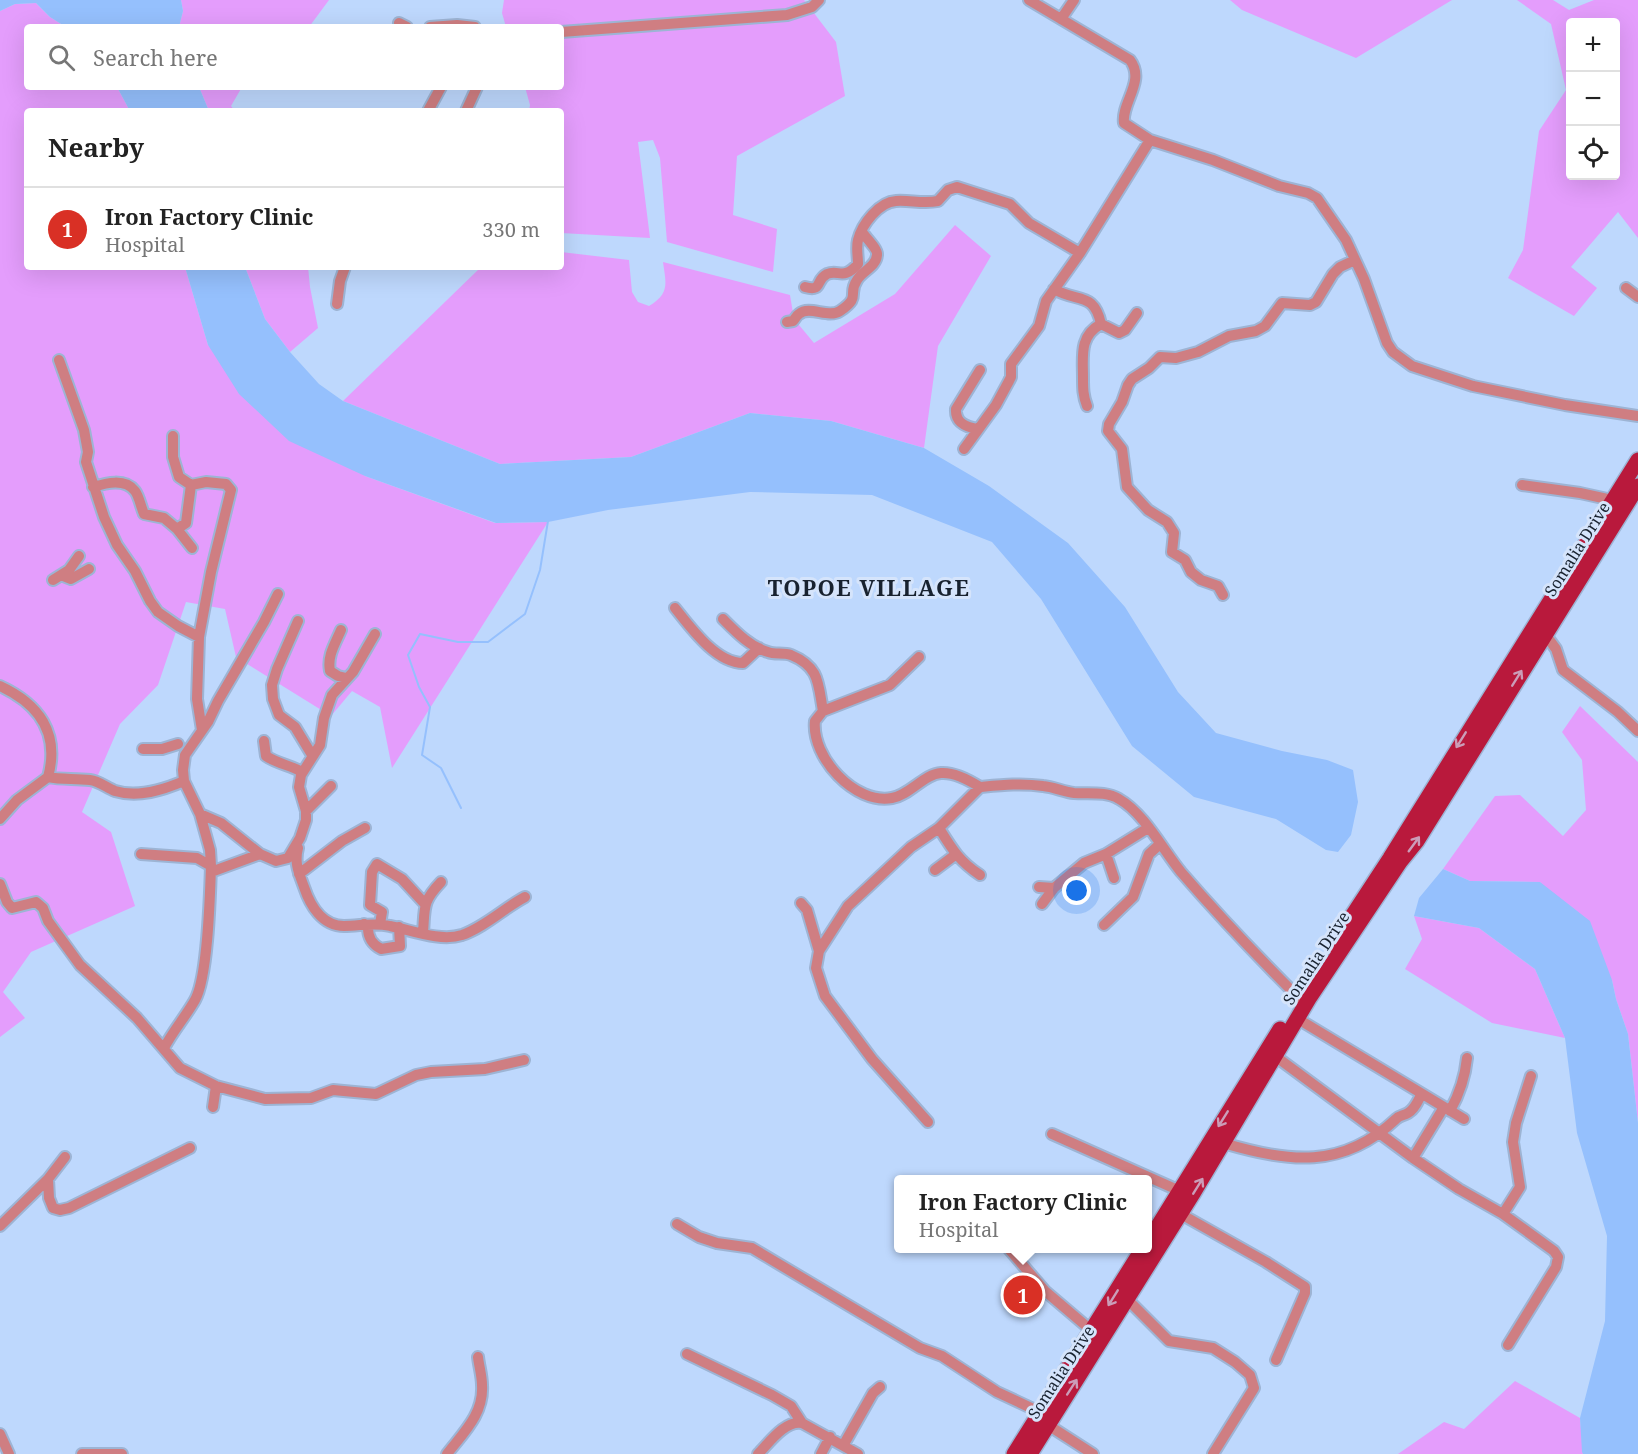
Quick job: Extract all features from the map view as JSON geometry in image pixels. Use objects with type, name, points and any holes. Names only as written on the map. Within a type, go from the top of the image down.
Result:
[{"type":"main road","name":"Somalia Drive","points":[[1152,1236],[1638,460]]},
{"type":"main road","name":"Somalia Drive","points":[[1014,1454],[1047,1419],[1128,1300],[1310,997],[1400,862],[1417,841],[1638,486]]},
{"type":"main road","name":"Somalia Drive","points":[[1030,1454],[1092,1331],[1140,1253]]},
{"type":"street","points":[[564,32],[787,15],[812,8],[819,0]]},
{"type":"street","points":[[1029,0],[1130,60],[1134,66],[1133,91],[1123,118],[1124,123],[1150,140],[1203,156],[1279,186],[1308,193],[1317,198],[1346,240],[1364,279],[1387,343],[1393,352],[1412,366],[1473,386],[1565,405],[1638,416]]},
{"type":"street","points":[[1061,20],[1074,0]]},
{"type":"street","points":[[430,108],[439,90]]},
{"type":"street","points":[[467,108],[476,90]]},
{"type":"street","points":[[964,449],[996,405],[1009,381],[1013,360],[1039,326],[1046,301],[1080,253],[1150,140]]},
{"type":"street","points":[[804,287],[813,289],[818,287],[825,275],[843,274],[858,264],[858,240],[877,209],[887,202],[927,204],[938,201],[948,190],[957,188],[980,193],[1010,204],[1029,223],[1080,253]]},
{"type":"street","points":[[787,322],[793,321],[799,314],[809,312],[828,314],[839,312],[852,303],[853,287],[857,279],[872,267],[878,257],[877,251],[862,232]]},
{"type":"street","points":[[1223,595],[1218,586],[1201,580],[1191,572],[1185,560],[1172,552],[1174,533],[1167,522],[1148,510],[1127,487],[1122,449],[1108,431],[1109,424],[1122,402],[1128,385],[1160,357],[1176,358],[1198,352],[1229,336],[1256,331],[1266,326],[1282,303],[1310,305],[1316,302],[1333,274],[1340,267],[1355,260]]},
{"type":"street","points":[[337,304],[344,270]]},
{"type":"street","points":[[1626,288],[1638,297]]},
{"type":"street","points":[[1054,289],[1062,294],[1079,296],[1089,301],[1096,306],[1101,324],[1119,333],[1125,330],[1137,313]]},
{"type":"street","points":[[1087,406],[1082,387],[1083,348],[1085,338],[1101,324]]},
{"type":"street","points":[[60,360],[84,430],[88,452],[86,462],[93,487],[117,545],[158,612],[199,637]]},
{"type":"street","points":[[978,429],[968,427],[959,421],[956,409],[980,370]]},
{"type":"street","points":[[172,436],[173,457],[179,477],[191,485],[221,483],[226,484],[231,490],[211,572],[199,637],[197,699],[202,730]]},
{"type":"street","points":[[93,487],[111,482],[125,484],[135,491],[144,514],[164,518],[177,529],[192,548]]},
{"type":"street","points":[[177,529],[186,523],[191,485]]},
{"type":"street","points":[[1522,485],[1612,500]]},
{"type":"street","points":[[78,556],[73,566],[57,578],[70,579],[89,569]]},
{"type":"street","points":[[164,1048],[195,1000],[198,991],[204,957],[211,869],[210,850],[200,814],[184,781],[185,755],[208,722],[278,594]]},
{"type":"street","points":[[675,608],[715,653],[733,663],[743,663],[759,648]]},
{"type":"street","points":[[723,619],[741,636],[759,648],[769,653],[780,652],[790,655],[807,664],[816,675],[823,711]]},
{"type":"street","points":[[298,621],[277,669],[272,685],[273,699],[279,715],[295,727],[312,755]]},
{"type":"street","points":[[341,630],[328,659],[330,671],[346,678]]},
{"type":"street","points":[[320,745],[326,712],[332,695],[353,672],[375,634]]},
{"type":"street","points":[[1545,634],[1556,650],[1563,670],[1618,712],[1638,731]]},
{"type":"street","points":[[919,657],[890,685],[823,711],[814,721],[815,740],[827,765],[857,790],[883,799],[905,794],[932,776],[944,773],[970,781],[980,787],[1017,783],[1054,787],[1071,793],[1109,795],[1121,800],[1148,828],[1238,937],[1300,999]]},
{"type":"street","points":[[0,686],[24,700],[38,713],[52,743],[48,777],[17,800],[0,819]]},
{"type":"street","points":[[276,861],[288,858],[300,838],[306,820],[306,811],[299,787],[302,772],[320,745],[333,738]]},
{"type":"street","points":[[264,741],[267,756],[279,764],[289,764],[302,772]]},
{"type":"street","points":[[143,749],[162,749],[178,744]]},
{"type":"street","points":[[48,777],[91,780],[117,791],[140,794],[184,781]]},
{"type":"street","points":[[306,811],[331,786]]},
{"type":"street","points":[[928,1122],[872,1059],[825,996],[816,968],[819,951],[848,906],[911,847],[939,828],[980,787]]},
{"type":"street","points":[[200,814],[227,827],[260,854],[298,871]]},
{"type":"street","points":[[298,871],[365,828]]},
{"type":"street","points":[[939,828],[955,855],[966,866],[980,874]]},
{"type":"street","points":[[1042,904],[1054,888],[1083,863],[1106,854],[1148,828]]},
{"type":"street","points":[[300,838],[298,871],[309,902],[314,910],[325,919],[343,926],[380,924],[451,936],[462,934],[485,923],[525,897]]},
{"type":"street","points":[[1104,925],[1133,897],[1149,854],[1160,844]]},
{"type":"street","points":[[141,854],[197,858],[211,869]]},
{"type":"street","points":[[211,869],[260,854]]},
{"type":"street","points":[[1106,854],[1114,878]]},
{"type":"street","points":[[935,870],[955,855]]},
{"type":"street","points":[[380,924],[382,912],[370,905],[372,872],[376,864],[402,879],[425,904]]},
{"type":"street","points":[[423,933],[425,904],[429,895],[441,882]]},
{"type":"street","points":[[0,884],[6,902],[12,908],[36,903],[39,905],[80,965],[137,1018],[180,1068],[216,1086],[265,1099],[311,1098],[333,1090],[376,1094],[416,1075],[485,1069],[524,1060]]},
{"type":"street","points":[[1038,887],[1054,888]]},
{"type":"street","points":[[801,903],[807,910],[819,951]]},
{"type":"street","points":[[364,924],[368,928],[368,935],[374,946],[381,950],[400,946],[399,927]]},
{"type":"street","points":[[1298,1019],[1464,1119]]},
{"type":"street","points":[[1275,1056],[1413,1158],[1459,1189],[1503,1214],[1554,1251],[1558,1257],[1556,1267],[1508,1345]]},
{"type":"street","points":[[1413,1158],[1461,1091],[1467,1058]]},
{"type":"street","points":[[1503,1214],[1520,1187],[1513,1142],[1516,1123],[1532,1076]]},
{"type":"street","points":[[213,1107],[216,1086]]},
{"type":"street","points":[[1223,1143],[1259,1153],[1316,1159],[1350,1149],[1381,1134],[1399,1116],[1415,1107],[1421,1095]]},
{"type":"street","points":[[1052,1134],[1144,1175]]},
{"type":"street","points":[[48,1179],[50,1203],[53,1208],[60,1210],[82,1202],[190,1148]]},
{"type":"street","points":[[0,1226],[48,1179],[65,1157]]},
{"type":"street","points":[[1152,1179],[1180,1191]]},
{"type":"street","points":[[1179,1213],[1266,1262],[1305,1287],[1305,1293],[1276,1360]]},
{"type":"street","points":[[677,1224],[699,1237],[717,1243],[752,1248],[920,1348],[942,1356],[997,1392],[1047,1419],[1093,1454]]},
{"type":"street","points":[[1012,1253],[1045,1291],[1092,1331]]},
{"type":"street","points":[[1128,1300],[1168,1341],[1213,1348],[1250,1375],[1254,1388],[1213,1454]]},
{"type":"street","points":[[687,1354],[791,1406],[802,1422],[858,1454]]},
{"type":"street","points":[[447,1454],[476,1416],[482,1385],[478,1357]]},
{"type":"street","points":[[844,1444],[873,1393],[880,1387]]},
{"type":"street","points":[[758,1454],[788,1425],[802,1422]]},
{"type":"street","points":[[0,1434],[9,1454]]},
{"type":"street","points":[[821,1454],[830,1437]]},
{"type":"street","points":[[82,1454],[122,1454]]},
{"type":"shaded area","points":[[181,0],[329,0],[311,24],[180,24],[183,11]]},
{"type":"shaded area","points":[[504,0],[804,0],[836,42],[845,96],[737,156],[733,215],[777,229],[773,272],[667,242],[660,158],[653,140],[638,142],[650,238],[564,233],[564,108],[530,108],[526,90],[564,90],[564,24],[505,24],[502,13]]},
{"type":"shaded area","points":[[1230,0],[1452,0],[1356,58],[1242,10]]},
{"type":"shaded area","points":[[1517,0],[1553,0],[1569,10],[1594,0],[1638,0],[1638,238],[1618,212],[1571,267],[1597,288],[1574,316],[1508,278],[1523,250],[1539,131],[1566,90],[1551,24]]},
{"type":"shaded area","points":[[36,3],[61,24],[24,24],[24,90],[119,90],[128,108],[24,108],[24,270],[186,270],[208,345],[365,476],[495,523],[548,522],[392,768],[380,707],[352,691],[331,716],[236,657],[225,609],[186,602],[158,685],[120,724],[82,812],[111,832],[135,906],[31,952],[3,992],[25,1018],[0,1037],[0,11],[15,4]]},
{"type":"shaded area","points":[[200,90],[240,90],[231,106],[233,108],[208,108]]},
{"type":"shaded area","points":[[955,225],[991,256],[938,346],[924,448],[831,421],[750,413],[631,457],[500,464],[343,401],[478,270],[564,270],[564,252],[629,260],[632,292],[638,302],[649,306],[660,297],[665,287],[663,262],[790,295],[794,319],[814,343],[895,294]]},
{"type":"shaded area","points":[[246,270],[308,270],[318,328],[290,352],[265,319]]},
{"type":"shaded area","points":[[1580,706],[1638,762],[1638,1123],[1628,1034],[1612,980],[1540,882],[1470,881],[1443,869],[1495,796],[1520,795],[1563,836],[1586,810],[1582,760],[1562,732]]},
{"type":"shaded area","points":[[1414,916],[1479,928],[1535,969],[1565,1038],[1492,1023],[1405,969],[1422,939]]},
{"type":"shaded area","points":[[1515,1381],[1580,1418],[1583,1454],[1398,1454],[1444,1422],[1464,1429]]},
{"type":"water","points":[[0,0],[181,0],[183,11],[180,24],[61,24],[36,3],[15,4],[0,11]]},
{"type":"water","points":[[119,90],[200,90],[208,108],[128,108]]},
{"type":"water","points":[[186,270],[246,270],[265,319],[290,352],[319,384],[343,401],[500,464],[631,457],[750,413],[831,421],[924,448],[989,486],[1068,543],[1125,607],[1178,692],[1216,733],[1282,751],[1327,760],[1353,770],[1358,802],[1351,835],[1338,852],[1326,850],[1276,819],[1194,797],[1132,746],[1041,599],[992,542],[872,495],[750,492],[608,510],[548,522],[496,523],[365,476],[289,441],[239,394],[208,345]]},
{"type":"water","points":[[1443,869],[1470,881],[1540,882],[1590,921],[1612,980],[1628,1034],[1638,1123],[1638,1454],[1583,1454],[1582,1452],[1580,1418],[1605,1321],[1607,1236],[1577,1133],[1565,1038],[1535,969],[1479,928],[1414,916],[1419,898]]},
{"type":"waterway","points":[[461,808],[441,768],[422,755],[430,707],[419,687],[408,655],[420,634],[458,642],[488,642],[525,614],[540,570],[548,521]]},
{"type":"place","name":"Iron Factory Clinic","points":[[1023,1295]]},
{"type":"district","name":"TOPOE VILLAGE","points":[[869,587]]}]
